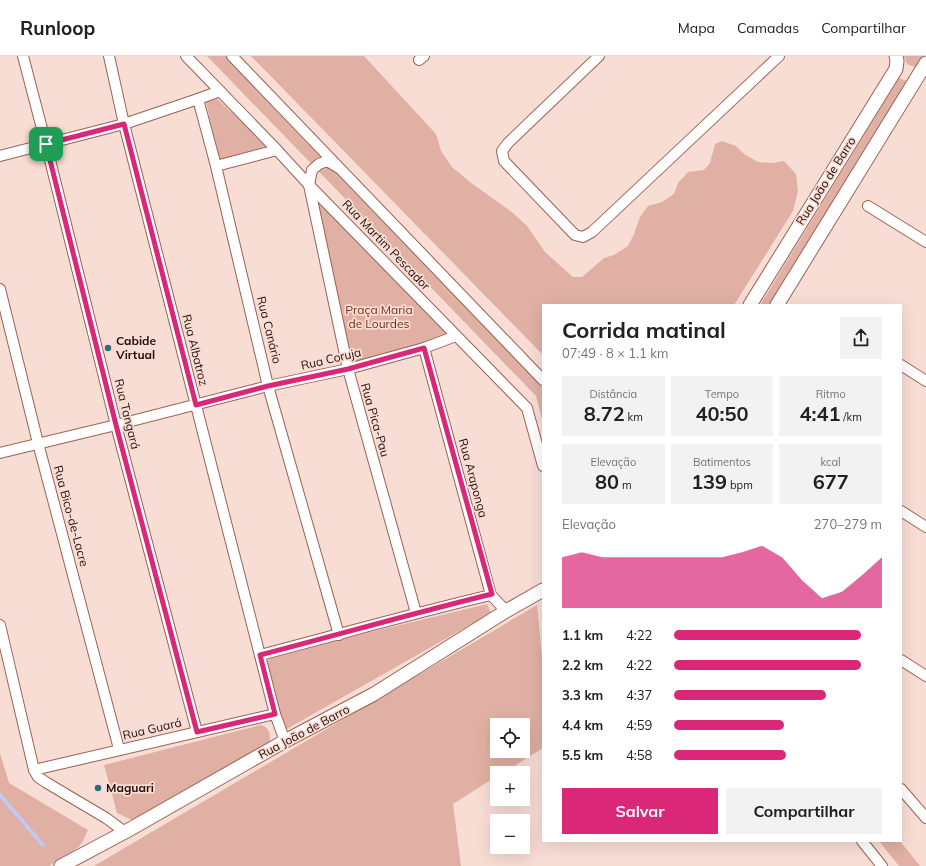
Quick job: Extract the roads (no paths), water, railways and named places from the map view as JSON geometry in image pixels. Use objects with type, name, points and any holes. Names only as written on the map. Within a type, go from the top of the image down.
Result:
[{"type":"street","name":"Rua Tangará","points":[[23,56],[116,425],[197,732]]},
{"type":"street","name":"Rua Albatroz","points":[[109,56],[124,124],[275,714],[285,741]]},
{"type":"street","name":"Rua Martim Pescador","points":[[186,56],[526,408],[542,463]]},
{"type":"street","name":"Rua Martim Pescador","points":[[232,56],[542,379]]},
{"type":"street","points":[[599,56],[508,143],[502,151],[504,161],[575,235],[583,236],[592,232],[778,56]]},
{"type":"street","points":[[896,58],[898,64],[910,73],[923,68]]},
{"type":"street","name":"Rua João de Barro","points":[[751,304],[896,68],[896,58]]},
{"type":"street","name":"Rua João de Barro","points":[[778,304],[923,68]]},
{"type":"street","points":[[0,156],[124,124],[220,91]]},
{"type":"street","name":"Rua Canário","points":[[198,99],[216,166],[268,386],[339,635]]},
{"type":"street","points":[[216,166],[277,150]]},
{"type":"street","points":[[309,185],[312,170],[319,164],[329,162],[339,168]]},
{"type":"street","name":"Rua Pica-Pau","points":[[309,185],[348,369],[416,613]]},
{"type":"street","points":[[868,206],[926,242]]},
{"type":"street","name":"Rua Bico-de-Lacre","points":[[0,289],[38,443],[119,749]]},
{"type":"street","name":"Rua Coruja","points":[[0,453],[268,386],[348,369],[424,348],[456,336]]},
{"type":"street","name":"Rua Araponga","points":[[424,348],[492,594],[506,611]]},
{"type":"street","points":[[902,366],[926,380]]},
{"type":"street","points":[[902,512],[926,526]]},
{"type":"street","name":"Rua João de Barro","points":[[61,866],[125,832],[285,741],[374,694],[506,611],[542,591]]},
{"type":"street","points":[[260,655],[492,594]]},
{"type":"street","points":[[0,626],[2,643],[10,665],[34,770],[38,777],[106,818],[125,832]]},
{"type":"street","points":[[0,655],[10,665]]},
{"type":"street","points":[[902,661],[926,676]]},
{"type":"street","name":"Rua Guará","points":[[34,770],[119,749],[275,714]]},
{"type":"street","points":[[902,790],[926,818]]},
{"type":"street","points":[[863,842],[882,866]]},
{"type":"waterway","points":[[0,795],[43,845]]},
{"type":"place","name":"Cabide Virtual","points":[[108,348]]},
{"type":"place","name":"Maguari","points":[[98,788]]},
{"type":"park label","name":"Praça Maria de Lourdes","points":[[379,317]]}]
